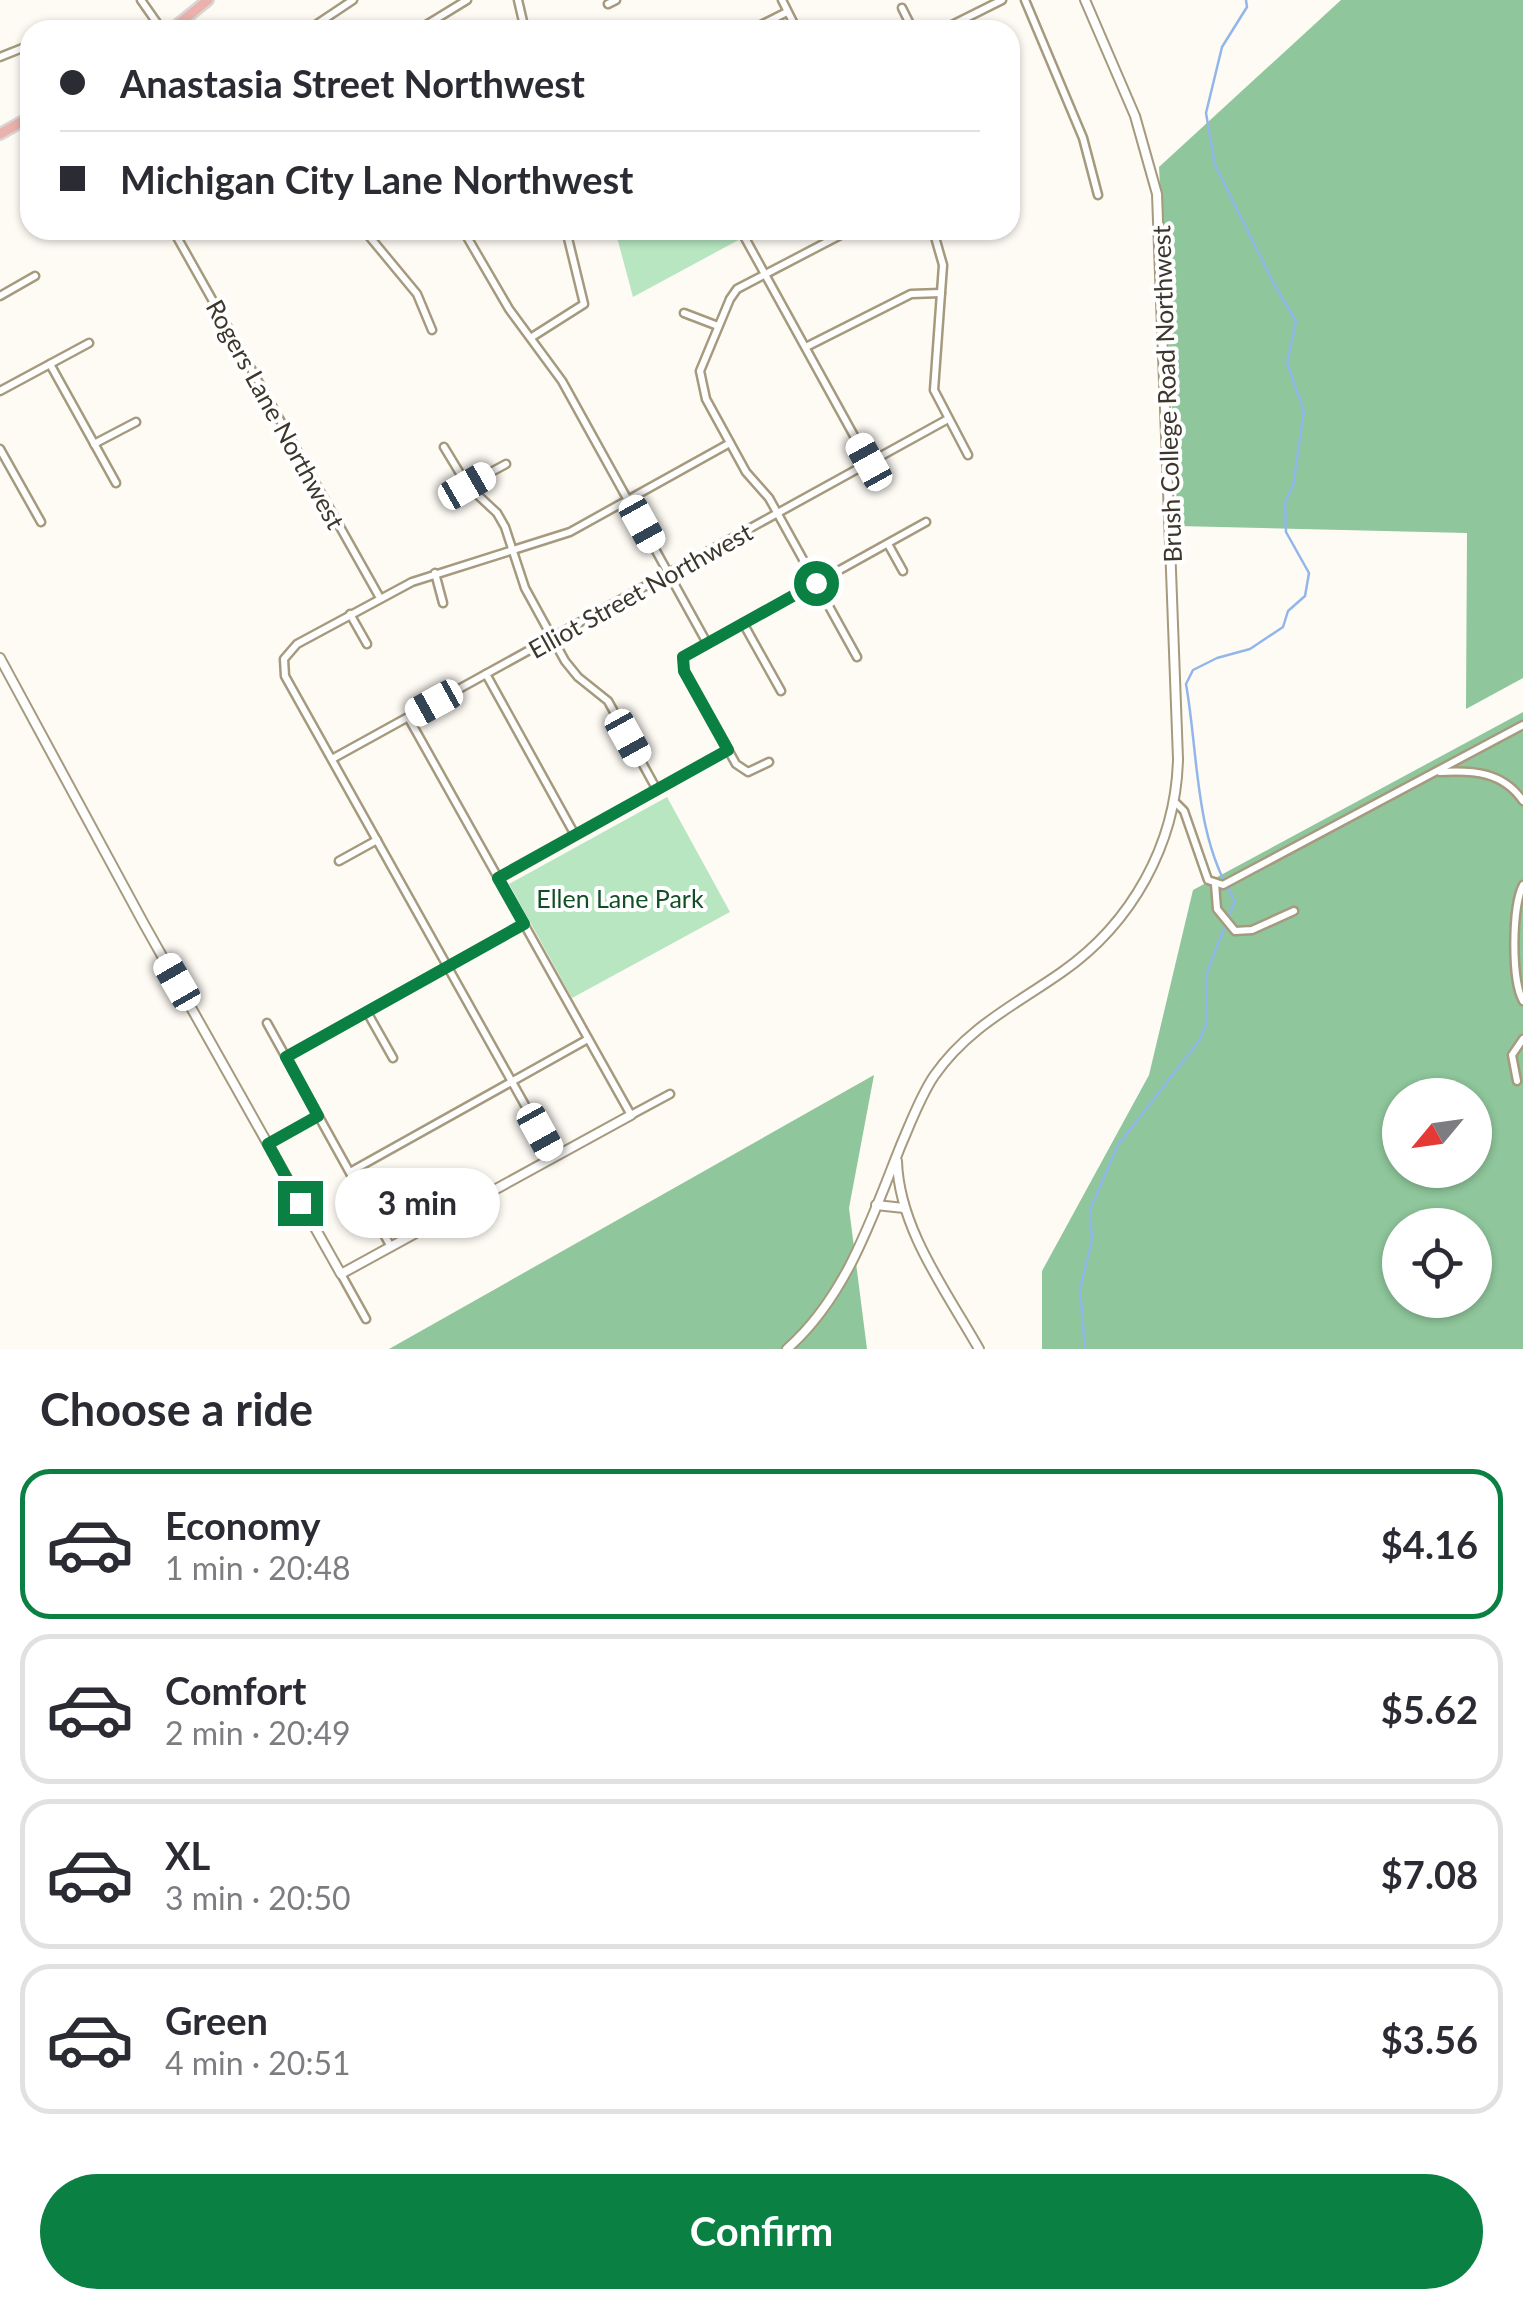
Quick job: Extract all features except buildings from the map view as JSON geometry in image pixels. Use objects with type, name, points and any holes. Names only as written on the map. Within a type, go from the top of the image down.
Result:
[{"type":"main road","points":[[185,19],[208,0]]},
{"type":"street","points":[[323,20],[352,0]]},
{"type":"street","points":[[434,20],[467,0]]},
{"type":"street","points":[[782,0],[792,20]]},
{"type":"street","points":[[963,20],[1002,0]]},
{"type":"street","points":[[1025,0],[1083,138],[1098,195]]},
{"type":"street","name":"Brush College Road Northwest","points":[[787,1349],[837,1290],[932,1079],[964,1040],[1006,1006],[1080,958],[1116,923],[1150,872],[1174,801],[1178,729],[1157,194],[1135,116],[1085,0]]},
{"type":"street","points":[[902,8],[908,20]]},
{"type":"street","points":[[772,20],[788,12]]},
{"type":"street","name":"Rogers Lane Northwest","points":[[178,240],[380,598]]},
{"type":"street","points":[[372,240],[418,294],[432,330]]},
{"type":"street","points":[[469,240],[509,308],[562,380],[707,643]]},
{"type":"street","points":[[532,337],[584,304],[568,240]]},
{"type":"street","points":[[746,240],[869,462]]},
{"type":"street","points":[[831,240],[738,289],[700,370],[702,385],[730,443],[746,472],[769,498],[858,657]]},
{"type":"street","points":[[936,240],[943,265],[934,390],[968,454]]},
{"type":"street","points":[[0,296],[35,276]]},
{"type":"street","points":[[806,348],[911,294],[941,293]]},
{"type":"street","points":[[684,313],[718,326]]},
{"type":"street","points":[[0,391],[89,343]]},
{"type":"street","points":[[50,364],[116,483]]},
{"type":"street","name":"Elliot Street Northwest","points":[[332,759],[948,419]]},
{"type":"street","points":[[94,444],[136,422]]},
{"type":"street","points":[[554,1157],[285,676],[284,658],[288,650],[380,598],[435,573],[554,539],[730,443]]},
{"type":"street","points":[[444,447],[467,486],[497,513],[506,527],[525,588],[552,638],[571,670],[608,701],[657,790]]},
{"type":"street","points":[[0,449],[40,522]]},
{"type":"street","points":[[467,486],[506,464]]},
{"type":"street","points":[[769,762],[743,772],[682,662],[686,654],[926,522]]},
{"type":"street","points":[[888,544],[903,570]]},
{"type":"street","points":[[435,573],[443,603]]},
{"type":"street","points":[[350,614],[367,644]]},
{"type":"street","points":[[743,623],[780,691]]},
{"type":"street","points":[[0,658],[366,1319]]},
{"type":"street","points":[[486,674],[575,836]]},
{"type":"street","points":[[408,717],[631,1115]]},
{"type":"street","points":[[1214,884],[1227,883],[1523,724]]},
{"type":"street","points":[[498,878],[728,750]]},
{"type":"street","points":[[1434,772],[1458,771],[1504,780],[1512,784],[1523,801]]},
{"type":"street","name":"Brush College Road Northwest","points":[[1174,801],[1184,811],[1203,869],[1214,884],[1217,909],[1235,931],[1252,930],[1294,911]]},
{"type":"street","points":[[339,861],[377,840]]},
{"type":"street","points":[[1523,885],[1517,904],[1514,965],[1523,1001]]},
{"type":"street","points":[[286,1057],[524,924]]},
{"type":"street","points":[[367,1012],[393,1058]]},
{"type":"street","points":[[267,1023],[390,1247]]},
{"type":"street","points":[[1517,1080],[1512,1055],[1523,1038]]},
{"type":"street","points":[[350,1172],[588,1039]]},
{"type":"street","points":[[341,1274],[670,1094]]},
{"type":"street","points":[[268,1144],[318,1116]]},
{"type":"street","points":[[897,1157],[904,1208],[979,1349]]},
{"type":"street","points":[[876,1205],[904,1208]]},
{"type":"green space","points":[[1341,0],[1523,0],[1523,678],[1466,709],[1467,533],[1178,526],[1159,167]]},
{"type":"green space","points":[[618,240],[738,240],[633,297]]},
{"type":"green space","points":[[1523,712],[1523,1349],[1042,1349],[1042,1271],[1149,1075],[1193,890]]},
{"type":"green space","name":"Ellen Lane Park","points":[[667,797],[730,912],[572,998],[509,884]]},
{"type":"green space","points":[[874,1075],[849,1208],[867,1349],[389,1349]]},
{"type":"waterway","points":[[1228,918],[1235,901],[1222,876],[1205,823],[1186,684],[1193,670],[1250,649],[1283,627],[1288,611],[1305,596],[1309,573],[1286,532],[1285,502],[1293,486],[1304,411],[1287,363],[1296,321],[1215,165],[1206,113],[1222,47],[1247,7],[1246,0]]},
{"type":"waterway","points":[[1085,1349],[1080,1289],[1092,1240],[1090,1210],[1118,1145],[1199,1041],[1206,1025],[1207,972],[1225,926]]},
{"type":"route","points":[[300,1203],[268,1144],[318,1116],[286,1057],[524,924],[498,878],[728,750],[684,671],[683,657],[816,583]]}]
